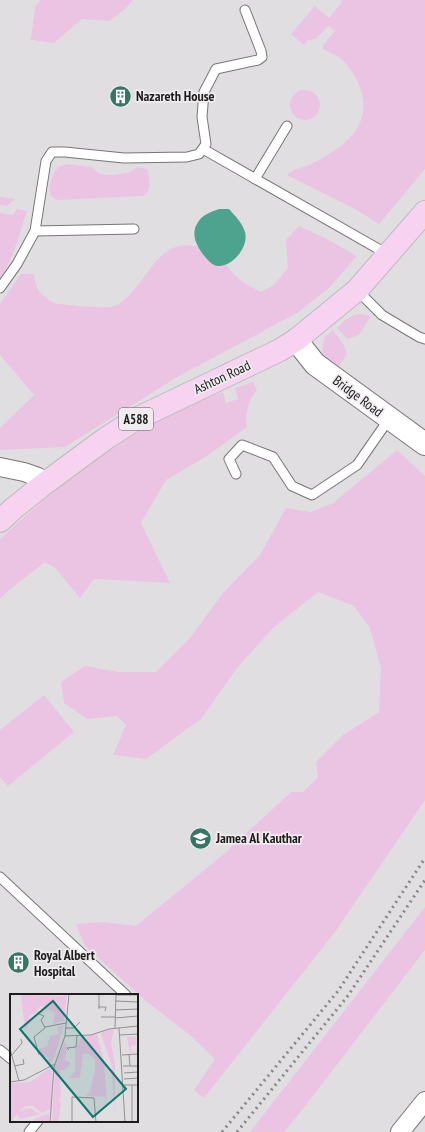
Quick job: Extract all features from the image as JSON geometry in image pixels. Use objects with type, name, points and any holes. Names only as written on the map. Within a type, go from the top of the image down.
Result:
[{"type":"main road","name":"Ashton Road","points":[[0,521],[44,484],[105,439],[136,419],[280,350],[296,340],[357,290],[425,212]]},
{"type":"street","name":"Bridge Road","points":[[296,340],[315,364],[425,444]]},
{"type":"street","points":[[0,467],[24,472],[38,477],[44,484]]},
{"type":"street","points":[[400,1132],[425,1101]]},
{"type":"lane","points":[[0,288],[17,264],[35,231],[46,161],[52,152],[124,158],[187,157],[199,154],[206,144],[202,117],[204,92],[216,69],[258,60],[262,57],[245,10]]},
{"type":"lane","points":[[255,179],[287,126]]},
{"type":"lane","points":[[203,149],[389,255]]},
{"type":"lane","points":[[35,231],[134,229]]},
{"type":"lane","points":[[357,290],[382,315],[419,338],[425,339]]},
{"type":"lane","points":[[236,474],[229,460],[242,446],[273,457],[292,486],[312,495],[357,465],[389,419]]},
{"type":"lane","points":[[0,877],[125,994]]},
{"type":"lane","points":[[0,1050],[10,1058]]},
{"type":"lane","points":[[29,1132],[37,1122]]},
{"type":"shaded area","points":[[41,0],[133,0],[126,8],[109,21],[82,19],[54,43],[31,40],[35,7]]},
{"type":"shaded area","points":[[340,0],[425,0],[425,169],[379,224],[355,209],[287,175],[322,158],[342,145],[351,137],[362,118],[364,106],[362,93],[356,78],[339,57],[323,49],[323,45],[335,31],[328,26],[316,39],[308,40],[304,45],[291,34],[315,6],[329,18],[342,2]]},
{"type":"shaded area","points":[[305,90],[316,94],[320,105],[316,116],[305,120],[294,116],[290,105],[294,94]]},
{"type":"shaded area","points":[[68,164],[91,167],[100,174],[111,175],[128,173],[138,167],[148,170],[149,188],[143,196],[57,200],[51,196],[51,181],[58,167]]},
{"type":"shaded area","points":[[0,197],[15,199],[7,206],[0,205]]},
{"type":"shaded area","points":[[17,209],[27,211],[9,264],[0,279],[0,213],[13,215]]},
{"type":"shaded area","points":[[219,209],[229,209],[242,225],[246,238],[239,255],[229,263],[218,266],[211,263],[204,256],[196,242],[194,234],[196,226],[201,218],[206,214]]},
{"type":"shaded area","points":[[299,226],[325,238],[357,256],[329,288],[297,313],[179,376],[65,447],[0,450],[0,428],[34,395],[0,355],[0,304],[21,274],[34,274],[39,291],[54,303],[111,307],[124,300],[161,256],[169,250],[179,246],[198,246],[209,262],[220,266],[227,265],[233,274],[246,284],[261,292],[273,286],[288,268],[286,240]]},
{"type":"shaded area","points":[[361,314],[371,316],[359,335],[347,339],[337,328],[348,318]]},
{"type":"shaded area","points":[[333,330],[344,345],[347,354],[334,373],[325,366],[322,354],[324,338]]},
{"type":"shaded area","points":[[253,382],[257,390],[251,398],[248,407],[246,417],[247,427],[207,456],[166,480],[141,523],[170,583],[94,579],[80,598],[55,568],[45,562],[0,599],[0,539],[19,521],[79,472],[122,442],[180,409],[201,400],[223,392],[226,403],[238,399],[235,388]]},
{"type":"shaded area","points":[[397,450],[425,476],[425,800],[335,932],[204,1098],[194,1090],[215,1059],[191,1036],[146,1001],[85,946],[76,924],[103,922],[136,926],[225,853],[291,792],[303,792],[318,777],[316,762],[343,735],[379,712],[381,668],[370,628],[354,606],[318,592],[273,628],[237,668],[201,719],[146,759],[113,755],[126,725],[117,716],[87,719],[64,703],[61,682],[85,666],[118,672],[156,672],[190,638],[223,593],[260,555],[286,508],[311,512],[333,503]]},
{"type":"shaded area","points":[[44,695],[74,732],[8,786],[0,777],[0,730]]},
{"type":"shaded area","points":[[425,907],[425,950],[299,1114],[284,1132],[250,1132]]},
{"type":"railway","points":[[222,1132],[338,991],[425,858]]},
{"type":"railway","points":[[237,1132],[347,997],[425,880]]},
{"type":"place","name":"Nazareth House","points":[[121,96]]},
{"type":"place","name":"Jamea Al Kauthar","points":[[200,838]]},
{"type":"place","name":"Royal Albert Hospital","points":[[18,963]]}]
